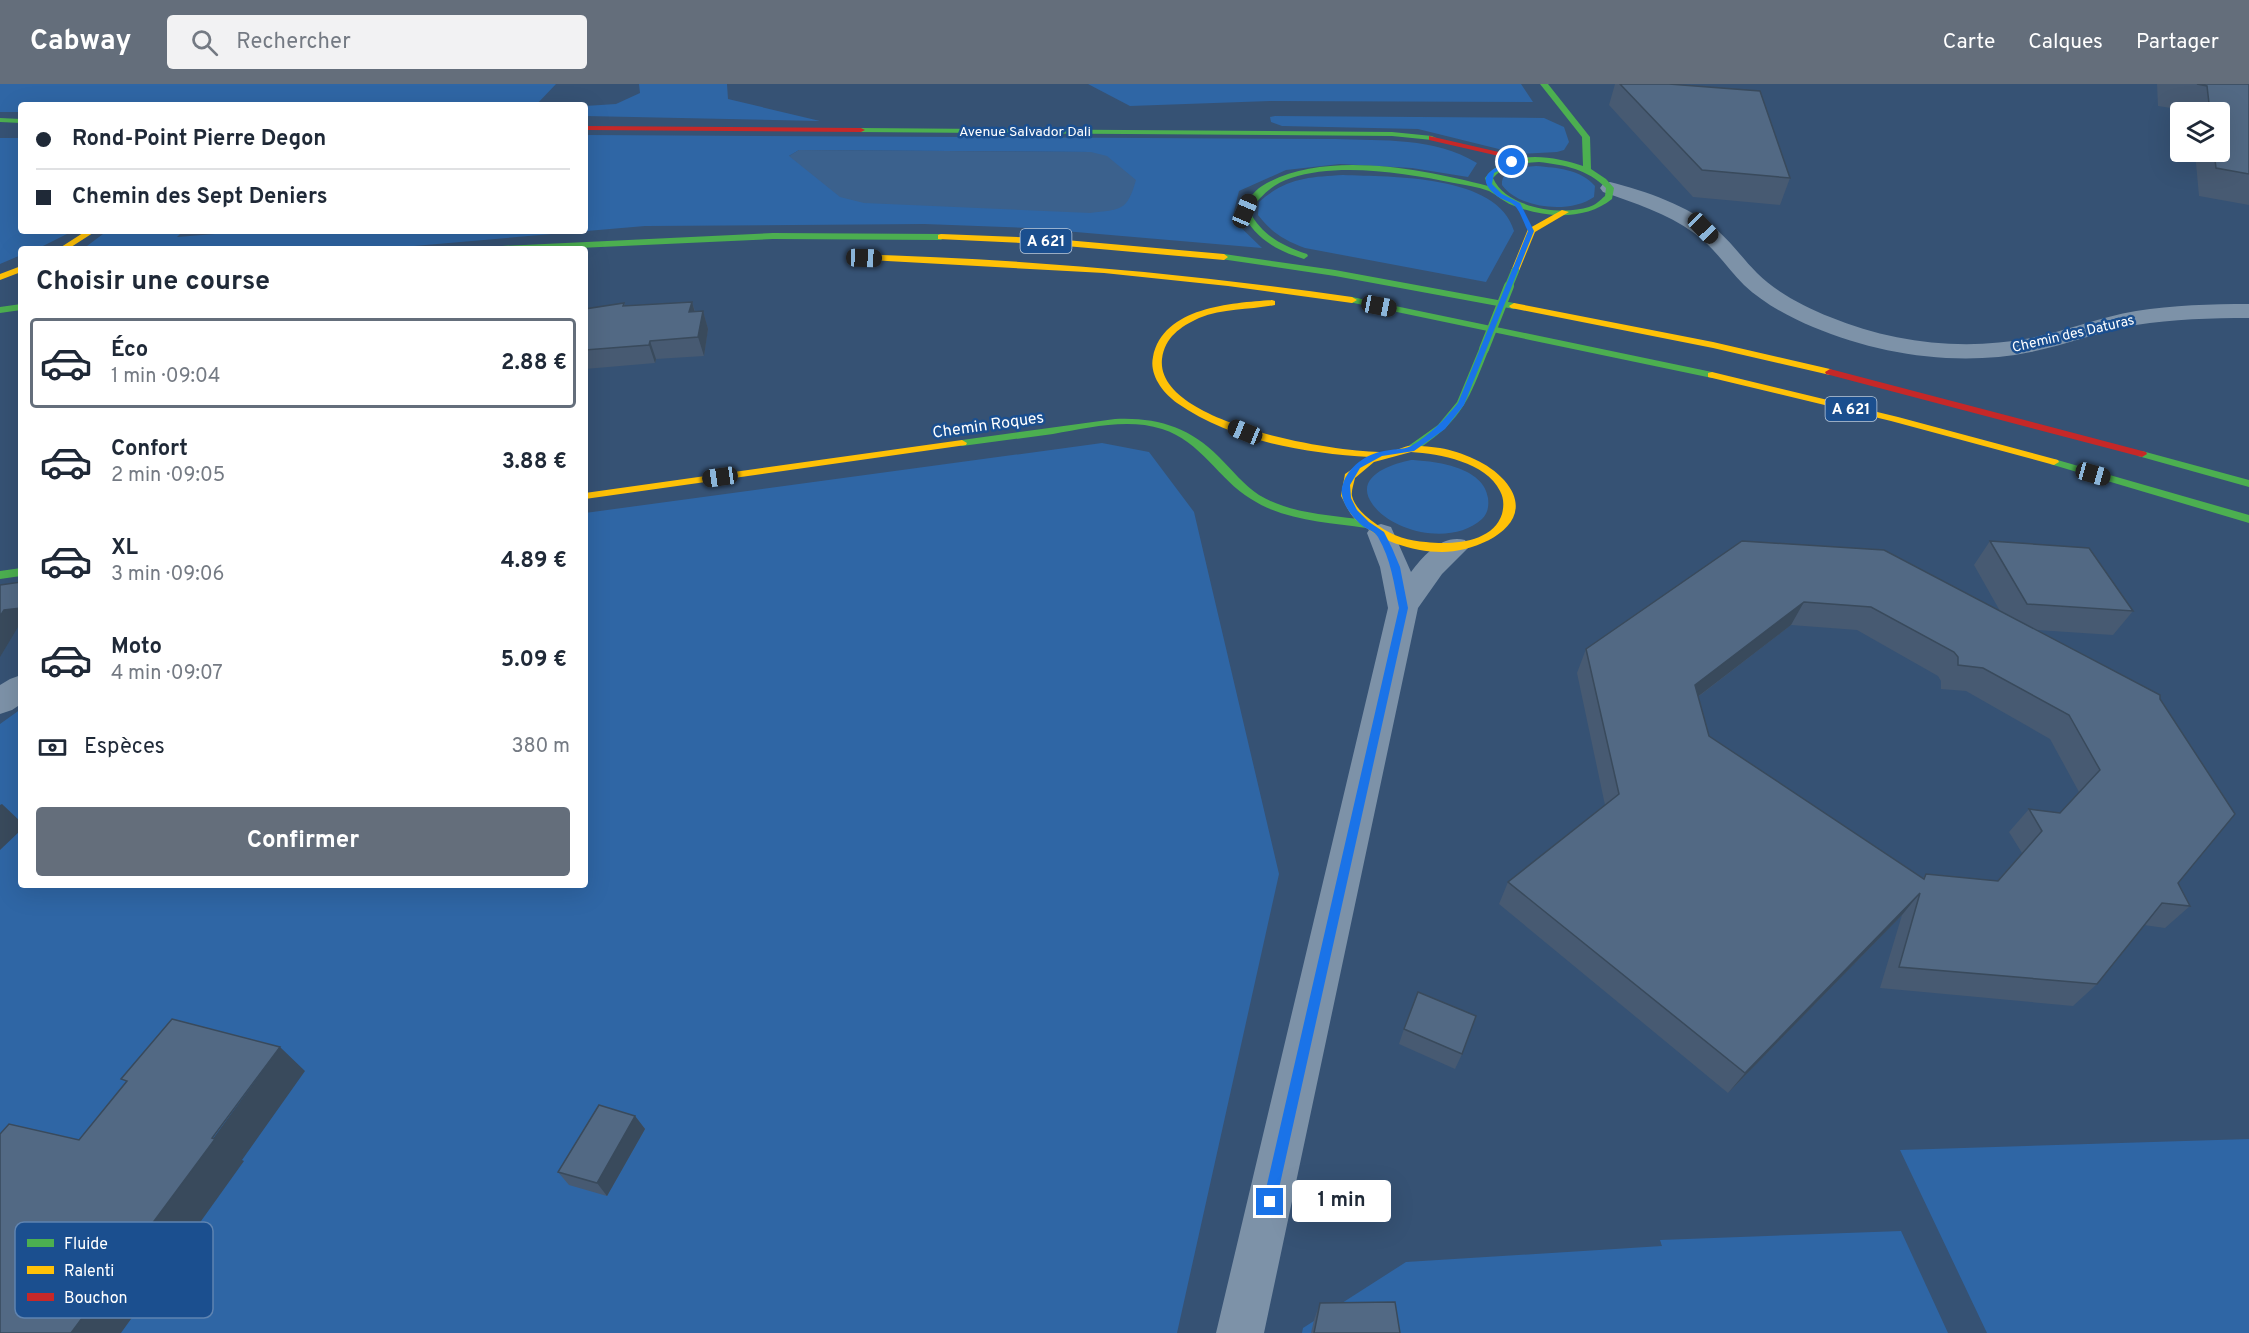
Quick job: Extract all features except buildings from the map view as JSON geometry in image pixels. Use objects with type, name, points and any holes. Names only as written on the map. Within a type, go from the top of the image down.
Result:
[{"type":"main road","points":[[1544,84],[1586,137],[1587,169]]},
{"type":"main road","points":[[0,120],[18,121]]},
{"type":"main road","name":"Avenue Salvador Dali","points":[[588,128],[1392,134],[1428,137],[1525,160]]},
{"type":"main road","points":[[0,129],[18,129]]},
{"type":"main road","name":"Avenue Salvador Dali","points":[[1463,146],[1480,154],[1496,168]]},
{"type":"main road","points":[[1553,161],[1585,146]]},
{"type":"main road","points":[[1494,190],[1489,178],[1496,168],[1525,160],[1553,161],[1587,169],[1605,181],[1605,196],[1585,210],[1565,212],[1540,210],[1518,204],[1494,190],[1466,181],[1418,172],[1327,170],[1278,178],[1263,186],[1250,199],[1245,211],[1253,230],[1270,245],[1308,258],[1645,317]]},
{"type":"main road","points":[[1518,204],[1531,231]]},
{"type":"main road","points":[[1411,449],[1442,427],[1462,404],[1531,231],[1565,212]]},
{"type":"main road","points":[[67,246],[87,234]]},
{"type":"main road","name":"A 621","points":[[544,246],[642,239],[819,235],[964,236],[1053,241],[1227,257],[1436,292],[1738,351],[2018,420],[2249,484]]},
{"type":"main road","name":"A 621","points":[[842,257],[1066,266],[1188,277],[1334,297],[1734,379],[2007,449],[2249,519]]},
{"type":"main road","points":[[0,277],[18,270]]},
{"type":"main road","points":[[1380,454],[1357,466],[1346,485],[1347,498],[1353,512],[1373,529],[1404,543],[1429,547],[1455,547],[1485,538],[1500,529],[1508,516],[1509,503],[1505,490],[1496,478],[1483,468],[1449,454],[1411,449],[1380,454],[1330,453],[1245,432],[1216,420],[1181,401],[1162,383],[1155,359],[1160,341],[1178,325],[1198,314],[1229,306],[1259,303],[1294,303],[1404,321],[1447,319]]},
{"type":"main road","points":[[0,310],[18,307]]},
{"type":"main road","points":[[1679,324],[1738,351]]},
{"type":"main road","points":[[1462,404],[1466,423]]},
{"type":"main road","name":"Chemin Roques","points":[[588,495],[1118,421],[1142,421],[1164,424],[1203,446],[1250,494],[1261,501],[1285,512],[1373,529]]},
{"type":"main road","points":[[1472,449],[1483,468]]},
{"type":"main road","points":[[1329,493],[1346,485]]},
{"type":"main road","points":[[1261,501],[1305,501]]},
{"type":"main road","points":[[0,575],[18,572]]},
{"type":"street","name":"Chemin des Daturas","points":[[1605,196],[1685,219],[1703,228],[1758,285],[1785,304],[1822,322],[1859,334],[1914,346],[1959,351],[1996,350],[2032,344],[2137,318],[2194,312],[2249,311]]},
{"type":"street","points":[[1373,529],[1395,567],[1403,608]]},
{"type":"street","points":[[1240,1333],[1403,608],[1437,558],[1455,547]]},
{"type":"street","points":[[0,702],[18,689]]},
{"type":"shaded area","points":[[0,84],[556,84],[539,102],[18,102],[18,112],[0,112]]},
{"type":"shaded area","points":[[639,84],[727,84],[728,99],[820,121],[588,116],[588,106],[616,104],[640,93]]},
{"type":"shaded area","points":[[1088,84],[1521,84],[1533,102],[1270,101],[1130,106]]},
{"type":"shaded area","points":[[1270,117],[1544,118],[1564,127],[1569,142],[1564,150],[1557,152],[1519,154],[1418,129],[1282,126],[1271,122]]},
{"type":"shaded area","points":[[588,135],[1371,140],[1426,145],[1461,155],[1477,163],[1468,177],[1412,168],[1340,164],[1286,170],[1239,191],[1232,219],[1262,248],[1029,228],[924,224],[645,226],[588,231]],"holes":[[[799,150],[1091,152],[789,156]]]},
{"type":"shaded area","points":[[0,138],[18,138],[18,234],[67,234],[43,246],[18,246],[18,256],[0,264]]},
{"type":"shaded area","points":[[799,150],[1091,152],[1107,156],[1136,180],[1129,198],[1121,207],[1090,213],[864,203],[840,197],[789,156]]},
{"type":"shaded area","points":[[1536,166],[1568,170],[1583,176],[1595,186],[1594,197],[1572,206],[1545,206],[1520,199],[1502,185],[1509,171]]},
{"type":"shaded area","points":[[1343,175],[1414,179],[1440,182],[1466,189],[1487,198],[1504,212],[1514,231],[1486,282],[1305,248],[1279,235],[1258,215],[1259,202],[1288,183],[1309,178]]},
{"type":"shaded area","points":[[103,234],[180,234],[177,237],[215,234],[552,234],[414,246],[87,246]]},
{"type":"shaded area","points":[[1102,443],[1149,452],[1194,512],[1279,874],[1177,1333],[0,1333],[0,724],[18,711],[18,888],[588,888],[588,513]]},
{"type":"shaded area","points":[[1411,460],[1445,464],[1478,479],[1485,488],[1488,498],[1488,509],[1484,517],[1470,527],[1441,534],[1410,529],[1383,515],[1373,505],[1367,487],[1377,474],[1385,469]]},
{"type":"shaded area","points":[[2249,1139],[2249,1333],[1987,1333],[1900,1150]]},
{"type":"shaded area","points":[[1901,1231],[1948,1333],[1302,1333],[1303,1328],[1406,1262],[1662,1246],[1660,1240]]},
{"type":"traffic: fast","points":[[1544,84],[1586,137],[1587,169]]},
{"type":"traffic: fast","points":[[0,120],[18,121]]},
{"type":"traffic: fast","points":[[861,130],[1392,134],[1432,138]]},
{"type":"traffic: fast","points":[[1539,160],[1569,164],[1587,170],[1610,188],[1609,197],[1594,208],[1583,211],[1556,212],[1527,208],[1503,198],[1495,191],[1489,178],[1499,168],[1518,161],[1539,160]]},
{"type":"traffic: fast","points":[[1304,256],[1268,241],[1256,229],[1245,211],[1262,189],[1289,176],[1322,169],[1359,168],[1435,177],[1494,190]]},
{"type":"traffic: fast","points":[[565,246],[773,236],[941,237]]},
{"type":"traffic: fast","points":[[1224,257],[1335,273],[1514,306]]},
{"type":"traffic: fast","points":[[1484,349],[1515,271]]},
{"type":"traffic: fast","points":[[1352,300],[1712,375]]},
{"type":"traffic: fast","points":[[0,310],[18,307]]},
{"type":"traffic: fast","points":[[1411,449],[1442,427],[1462,403],[1484,349]]},
{"type":"traffic: fast","points":[[962,443],[1102,423],[1128,421],[1154,424],[1167,427],[1194,440],[1243,488],[1268,504],[1309,516],[1366,524]]},
{"type":"traffic: fast","points":[[2142,454],[2249,484]]},
{"type":"traffic: fast","points":[[2054,462],[2249,519]]},
{"type":"traffic: fast","points":[[0,575],[18,572]]},
{"type":"traffic: slow","points":[[1515,271],[1531,231],[1565,212]]},
{"type":"traffic: slow","points":[[67,246],[87,234]]},
{"type":"traffic: slow","points":[[941,237],[1043,241],[1224,257]]},
{"type":"traffic: slow","points":[[854,257],[1104,270],[1228,283],[1352,300]]},
{"type":"traffic: slow","points":[[0,277],[18,270]]},
{"type":"traffic: slow","points":[[1272,303],[1239,306],[1201,314],[1183,322],[1169,332],[1160,345],[1157,361],[1159,373],[1165,384],[1183,402],[1205,415],[1253,434],[1303,446],[1380,454]]},
{"type":"traffic: slow","points":[[1514,306],[1713,345],[1830,372]]},
{"type":"traffic: slow","points":[[1712,375],[1894,419],[2054,462]]},
{"type":"traffic: slow","points":[[588,496],[962,443]]},
{"type":"traffic: slow","points":[[1411,449],[1438,451],[1457,456],[1491,474],[1507,493],[1509,503],[1507,515],[1499,528],[1488,538],[1478,542],[1443,548],[1409,544],[1380,532],[1358,515],[1346,496],[1349,477],[1370,460],[1411,449]]},
{"type":"traffic: jam","points":[[588,128],[861,130]]},
{"type":"traffic: jam","points":[[1432,138],[1525,160]]},
{"type":"traffic: jam","points":[[1830,372],[2142,454]]},
{"type":"route","points":[[1270,1202],[1403,608],[1395,567],[1381,533],[1366,524],[1353,512],[1347,498],[1346,485],[1357,466],[1367,459],[1395,450],[1411,449],[1442,427],[1462,404],[1531,231],[1518,204],[1500,196],[1489,184],[1489,178],[1496,168],[1512,162]]}]
